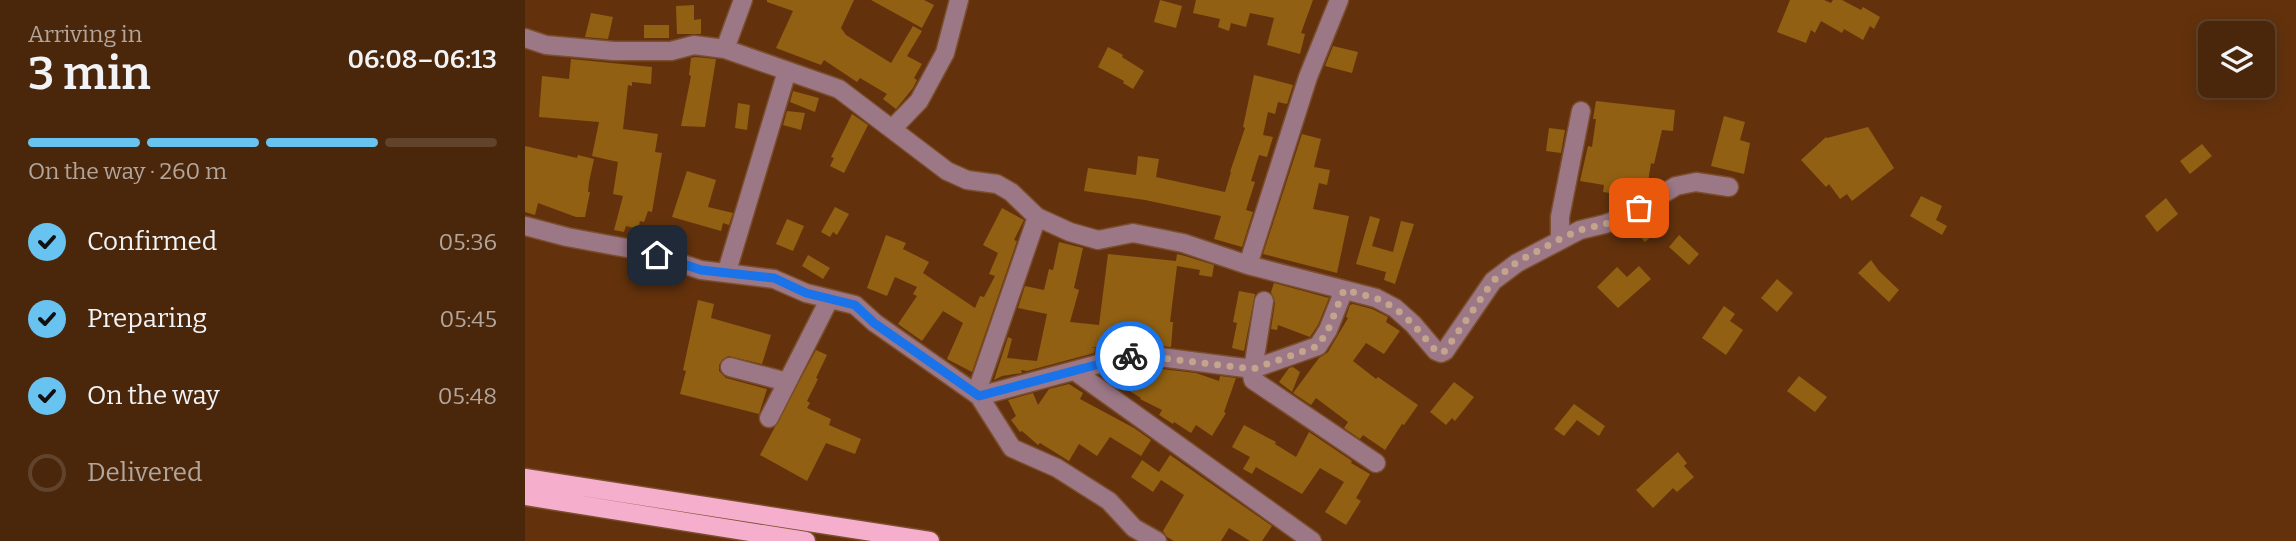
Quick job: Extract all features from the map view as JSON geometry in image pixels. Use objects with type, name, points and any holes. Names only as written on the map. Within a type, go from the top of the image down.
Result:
[{"type":"main road","points":[[525,478],[930,541]]},
{"type":"main road","points":[[525,496],[806,541]]},
{"type":"street","points":[[725,49],[743,0]]},
{"type":"street","points":[[892,129],[919,101],[945,53],[959,0]]},
{"type":"street","points":[[1248,265],[1308,78],[1339,0]]},
{"type":"street","points":[[525,38],[546,45],[614,51],[671,51],[694,45],[725,49],[838,89],[947,171],[967,180],[997,184],[1011,192],[1037,218],[1054,226],[1098,240],[1133,233],[1183,243],[1248,265],[1387,302],[1441,353],[1493,281],[1517,262],[1580,230],[1625,217],[1676,186],[1696,182],[1728,187]]},
{"type":"street","points":[[727,271],[787,71]]},
{"type":"street","points":[[1560,239],[1560,217],[1581,111]]},
{"type":"street","points":[[977,395],[1037,218]]},
{"type":"street","points":[[525,226],[643,251],[701,270],[774,278],[806,293],[855,305],[874,323],[977,395],[1012,447],[1057,468],[1109,501],[1135,528],[1157,541]]},
{"type":"street","points":[[977,395],[1136,355],[1253,369],[1318,346],[1328,330],[1344,290]]},
{"type":"street","points":[[769,418],[829,300]]},
{"type":"street","points":[[1264,301],[1252,375],[1256,382],[1376,463]]},
{"type":"street","points":[[730,367],[787,382]]},
{"type":"street","points":[[1076,372],[1312,541]]},
{"type":"building","points":[[767,0],[854,0],[841,28],[846,35],[891,63],[913,26],[922,31],[907,56],[922,64],[914,78],[917,80],[913,88],[896,109],[883,99],[887,94],[860,78],[857,82],[824,60],[821,65],[776,48],[793,11]]},
{"type":"building","points":[[871,0],[924,0],[934,5],[922,28]]},
{"type":"building","points":[[1160,0],[1182,6],[1176,28],[1154,22]]},
{"type":"building","points":[[1196,0],[1313,0],[1301,33],[1305,34],[1300,54],[1267,45],[1274,18],[1250,13],[1246,27],[1231,23],[1229,31],[1218,27],[1220,19],[1193,13]]},
{"type":"building","points":[[1790,0],[1824,0],[1831,3],[1833,0],[1842,0],[1861,10],[1863,7],[1880,17],[1874,29],[1870,26],[1863,40],[1844,29],[1842,33],[1821,21],[1815,33],[1811,30],[1806,43],[1777,32]]},
{"type":"building","points":[[694,5],[694,20],[701,19],[701,34],[677,34],[676,6]]},
{"type":"building","points":[[591,13],[613,17],[608,39],[585,37]]},
{"type":"building","points":[[644,25],[669,25],[669,38],[644,38]]},
{"type":"building","points":[[1333,46],[1358,52],[1352,73],[1325,66]]},
{"type":"building","points":[[1108,47],[1144,71],[1133,89],[1098,67]]},
{"type":"building","points":[[691,58],[716,59],[705,127],[681,126],[691,76]]},
{"type":"building","points":[[571,59],[652,67],[651,84],[632,82],[632,86],[628,85],[623,129],[658,134],[655,152],[662,153],[652,212],[648,211],[644,222],[640,221],[638,229],[626,226],[624,232],[614,230],[623,196],[613,194],[618,162],[592,156],[599,122],[539,117],[542,76],[569,79]]},
{"type":"building","points":[[1254,75],[1293,85],[1287,104],[1278,102],[1275,114],[1268,112],[1263,135],[1273,137],[1267,157],[1259,155],[1251,181],[1255,182],[1246,210],[1253,212],[1242,247],[1214,239],[1221,216],[1084,191],[1088,168],[1136,175],[1138,156],[1159,159],[1156,177],[1225,192],[1245,128],[1243,127]]},
{"type":"building","points":[[793,91],[819,98],[815,112],[790,102]]},
{"type":"building","points":[[1596,101],[1675,110],[1673,131],[1662,130],[1654,164],[1651,163],[1647,188],[1636,187],[1634,196],[1603,192],[1604,185],[1580,181],[1588,146],[1592,147]]},
{"type":"building","points":[[738,103],[750,105],[747,130],[735,128]]},
{"type":"building","points":[[787,111],[805,113],[801,130],[783,125]]},
{"type":"building","points":[[852,114],[868,125],[844,173],[830,166],[834,158],[831,157]]},
{"type":"building","points":[[1724,116],[1745,122],[1740,140],[1750,143],[1744,174],[1711,166]]},
{"type":"building","points":[[1868,127],[1894,168],[1852,201],[1847,194],[1840,199],[1829,184],[1826,187],[1801,160],[1826,137]]},
{"type":"building","points":[[1549,128],[1565,130],[1561,153],[1546,151]]},
{"type":"building","points":[[1302,134],[1321,139],[1314,167],[1330,170],[1327,185],[1319,183],[1313,209],[1349,216],[1337,273],[1263,254]]},
{"type":"building","points":[[2202,144],[2212,156],[2190,174],[2180,161]]},
{"type":"building","points":[[525,146],[577,158],[578,155],[594,159],[585,217],[576,217],[538,203],[535,215],[525,212]]},
{"type":"building","points":[[687,171],[716,180],[708,207],[733,213],[729,225],[723,223],[721,231],[672,217]]},
{"type":"building","points":[[1921,196],[1942,206],[1936,220],[1947,226],[1942,235],[1910,216]]},
{"type":"building","points":[[2166,198],[2178,214],[2157,232],[2145,216]]},
{"type":"building","points":[[835,207],[849,214],[837,235],[833,232],[830,237],[821,232]]},
{"type":"building","points":[[1002,208],[1024,220],[1014,240],[1017,241],[972,372],[947,359],[963,323],[943,311],[922,341],[898,324],[917,296],[913,294],[917,287],[895,277],[887,296],[867,288],[886,235],[906,243],[903,249],[929,262],[923,273],[975,308],[980,296],[984,297],[995,276],[989,274],[998,253],[983,245]]},
{"type":"building","points":[[1661,209],[1668,216],[1650,232],[1653,235],[1645,242],[1631,227]]},
{"type":"building","points":[[1370,216],[1380,219],[1372,246],[1393,252],[1401,221],[1414,224],[1395,284],[1384,280],[1386,272],[1356,264]]},
{"type":"building","points":[[787,219],[804,226],[793,251],[776,244]]},
{"type":"building","points":[[1679,235],[1699,254],[1689,265],[1669,247]]},
{"type":"building","points":[[1059,242],[1083,248],[1074,288],[1079,290],[1070,322],[1099,325],[1108,254],[1176,261],[1177,254],[1214,265],[1212,277],[1199,275],[1200,270],[1177,266],[1170,322],[1173,322],[1171,347],[1137,343],[1116,348],[1091,347],[1095,348],[1094,353],[1027,371],[1021,370],[1022,373],[994,380],[1008,337],[1012,339],[1007,358],[1037,361],[1047,314],[1018,308],[1025,286],[1044,290],[1049,269],[1053,270]]},
{"type":"building","points":[[808,255],[830,268],[823,279],[802,266]]},
{"type":"building","points":[[1871,260],[1899,290],[1889,302],[1858,273]]},
{"type":"building","points":[[1639,266],[1651,279],[1618,308],[1597,287],[1617,267],[1627,277]]},
{"type":"building","points":[[1777,279],[1793,293],[1777,312],[1761,298]]},
{"type":"building","points":[[1274,283],[1329,298],[1310,337],[1278,325],[1277,330],[1271,329],[1275,303],[1271,292]]},
{"type":"building","points":[[1239,291],[1255,294],[1244,351],[1232,348],[1237,323],[1233,322]]},
{"type":"building","points":[[698,300],[714,304],[711,318],[771,335],[762,364],[728,356],[719,365],[719,371],[726,378],[767,389],[759,414],[680,394]]},
{"type":"building","points":[[1350,305],[1388,317],[1386,322],[1400,331],[1384,354],[1366,343],[1353,361],[1418,405],[1385,450],[1363,435],[1360,439],[1344,428],[1348,422],[1316,398],[1311,405],[1293,393],[1319,358],[1328,352],[1348,318],[1346,317]]},
{"type":"building","points":[[1724,306],[1735,314],[1730,321],[1743,330],[1726,355],[1702,338]]},
{"type":"building","points":[[816,350],[827,355],[807,401],[810,403],[807,408],[831,419],[829,425],[861,439],[855,454],[826,443],[807,481],[760,455]]},
{"type":"building","points":[[1131,367],[1150,377],[1153,368],[1196,373],[1219,381],[1220,376],[1236,378],[1224,412],[1226,413],[1212,436],[1196,425],[1191,433],[1174,422],[1173,424],[1159,415],[1162,410],[1103,375]]},
{"type":"building","points":[[1293,367],[1300,372],[1292,392],[1279,382],[1289,368]]},
{"type":"building","points":[[1799,376],[1827,397],[1815,412],[1787,391]]},
{"type":"building","points":[[1454,382],[1474,397],[1455,421],[1452,418],[1446,425],[1430,412]]},
{"type":"building","points":[[1069,384],[1083,393],[1080,399],[1151,440],[1141,456],[1110,437],[1097,456],[1079,444],[1069,461],[1020,432],[1011,420],[1016,416],[1008,400],[1033,393],[1038,405],[1049,389]]},
{"type":"building","points":[[1574,404],[1605,426],[1599,436],[1577,420],[1564,436],[1554,429]]},
{"type":"building","points":[[1244,425],[1276,442],[1275,444],[1296,457],[1309,432],[1370,474],[1356,498],[1361,501],[1346,525],[1325,512],[1344,482],[1320,468],[1302,494],[1256,467],[1252,474],[1243,469],[1250,457],[1232,447]]},
{"type":"building","points":[[1678,452],[1687,463],[1684,466],[1694,477],[1677,492],[1673,488],[1653,508],[1636,490]]},
{"type":"building","points":[[1170,455],[1272,526],[1262,541],[1250,541],[1229,528],[1221,541],[1174,541],[1167,537],[1163,531],[1184,495],[1161,480],[1153,492],[1131,477],[1142,460],[1159,472]]},
{"type":"way so far","points":[[1130,356],[1253,369],[1318,346],[1337,311],[1344,290],[1387,302],[1441,353],[1493,281],[1517,262],[1580,230],[1625,217],[1639,208]]},
{"type":"route","points":[[657,255],[701,270],[774,278],[806,293],[855,305],[874,323],[979,396],[1130,356]]}]
